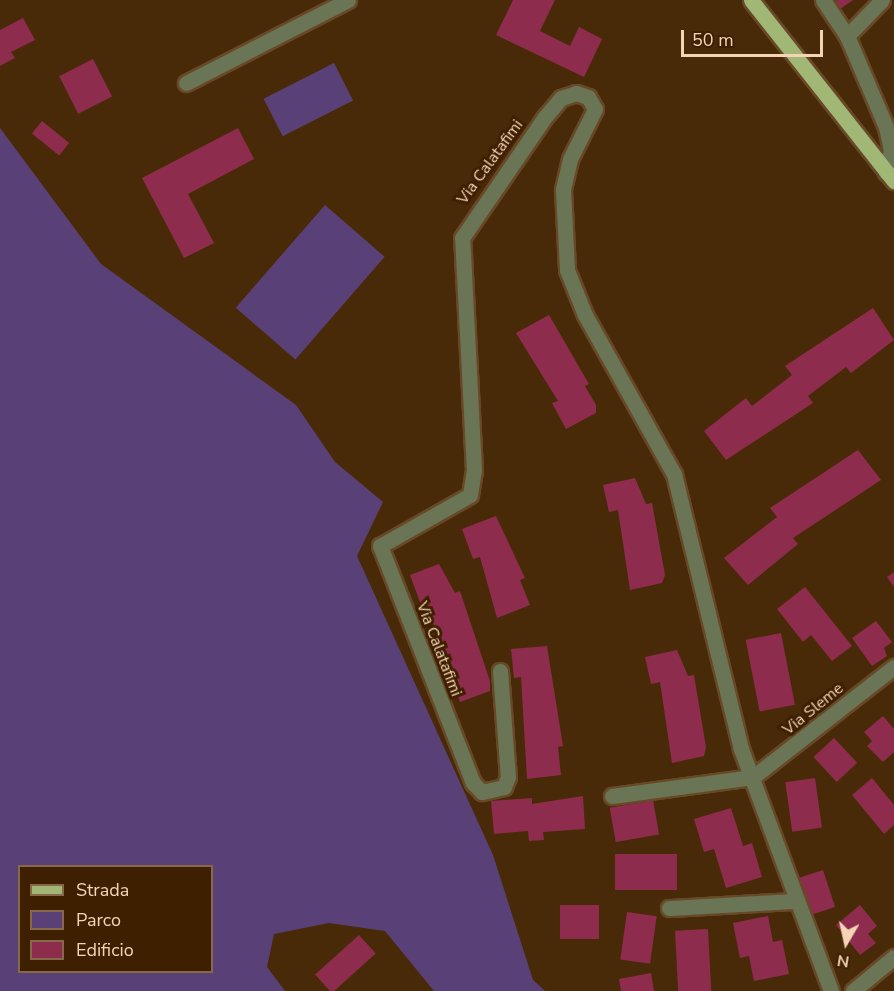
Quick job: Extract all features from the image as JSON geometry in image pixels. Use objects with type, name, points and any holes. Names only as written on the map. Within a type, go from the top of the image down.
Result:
[{"type":"main road","points":[[751,0],[890,176]]},
{"type":"street","points":[[186,83],[348,0]]},
{"type":"street","points":[[823,0],[847,36],[886,127],[891,150],[890,176]]},
{"type":"street","points":[[847,36],[882,0]]},
{"type":"street","name":"Via Calatafimi","points":[[500,670],[508,777],[504,787],[482,792],[473,783],[380,546],[470,495],[474,471],[462,237],[545,117],[561,98],[576,93],[588,97],[595,109],[570,159],[563,190],[567,270],[585,315],[674,474],[753,777],[794,901],[831,991]]},
{"type":"street","name":"Via Sleme","points":[[753,777],[894,667]]},
{"type":"street","points":[[612,796],[753,777]]},
{"type":"street","points":[[669,908],[794,901]]},
{"type":"street","points":[[853,991],[894,957]]},
{"type":"green space","points":[[334,63],[353,100],[283,136],[264,99]]},
{"type":"green space","points":[[0,128],[101,264],[296,405],[335,462],[383,502],[357,556],[493,855],[533,980],[545,991],[434,991],[385,931],[329,923],[274,934],[267,967],[285,991],[0,991]]},
{"type":"green space","points":[[325,205],[385,257],[295,359],[236,308]]},
{"type":"building","points":[[513,0],[555,0],[540,31],[570,46],[579,27],[602,39],[584,77],[496,35]]},
{"type":"building","points":[[836,0],[853,0],[840,9]]},
{"type":"building","points":[[23,18],[35,40],[11,52],[15,58],[0,66],[0,30]]},
{"type":"building","points":[[93,59],[112,96],[78,114],[59,76]]},
{"type":"building","points":[[42,121],[69,143],[59,155],[32,133]]},
{"type":"building","points":[[238,128],[254,159],[188,194],[214,243],[184,258],[142,178]]},
{"type":"building","points":[[873,308],[894,340],[851,373],[846,367],[808,396],[813,403],[726,460],[704,431],[746,398],[752,406],[792,375],[785,366]]},
{"type":"building","points":[[549,315],[589,384],[585,386],[596,405],[596,413],[566,429],[552,403],[558,401],[516,333]]},
{"type":"building","points":[[858,450],[881,480],[793,538],[798,544],[748,585],[724,558],[777,517],[770,508]]},
{"type":"building","points":[[635,478],[646,504],[652,503],[665,575],[662,583],[630,590],[618,510],[609,512],[603,485]]},
{"type":"building","points":[[496,516],[525,578],[520,580],[530,605],[497,618],[480,557],[473,559],[462,529]]},
{"type":"building","points":[[439,564],[455,593],[460,591],[490,681],[490,691],[460,702],[426,603],[421,605],[410,575]]},
{"type":"building","points":[[894,572],[894,587],[887,577]]},
{"type":"building","points":[[805,587],[852,646],[832,661],[811,635],[803,642],[777,609]]},
{"type":"building","points":[[876,621],[892,642],[884,648],[887,656],[872,666],[852,638]]},
{"type":"building","points":[[781,633],[795,705],[760,712],[746,640]]},
{"type":"building","points":[[547,646],[563,746],[558,747],[561,775],[527,779],[521,677],[514,678],[511,649]]},
{"type":"building","points":[[677,650],[688,676],[694,675],[706,747],[704,756],[672,763],[660,682],[651,684],[645,657]]},
{"type":"building","points":[[883,716],[894,729],[894,752],[883,762],[867,746],[872,741],[864,732]]},
{"type":"building","points":[[834,738],[857,763],[837,782],[814,757]]},
{"type":"building","points":[[815,778],[822,828],[792,832],[785,782]]},
{"type":"building","points":[[872,778],[894,805],[894,825],[884,834],[852,795]]},
{"type":"building","points":[[583,796],[585,829],[543,832],[544,840],[529,841],[528,831],[494,834],[491,801],[532,798],[532,804]]},
{"type":"building","points":[[653,800],[659,834],[616,842],[610,808]]},
{"type":"building","points":[[731,808],[743,846],[752,843],[762,877],[726,888],[714,849],[704,852],[694,819]]},
{"type":"building","points":[[615,854],[677,854],[677,890],[615,890]]},
{"type":"building","points":[[823,870],[835,907],[811,915],[799,878]]},
{"type":"building","points":[[560,905],[599,905],[599,939],[560,939]]},
{"type":"building","points":[[860,905],[877,926],[868,934],[876,943],[860,955],[836,925]]},
{"type":"building","points":[[627,912],[657,916],[650,964],[620,960]]},
{"type":"building","points":[[768,916],[773,942],[782,940],[789,974],[754,981],[749,956],[740,958],[733,923]]},
{"type":"building","points":[[708,929],[711,991],[678,991],[675,931]]},
{"type":"building","points":[[359,935],[376,954],[334,991],[330,991],[315,974]]},
{"type":"building","points":[[651,973],[654,991],[621,991],[619,979]]}]
